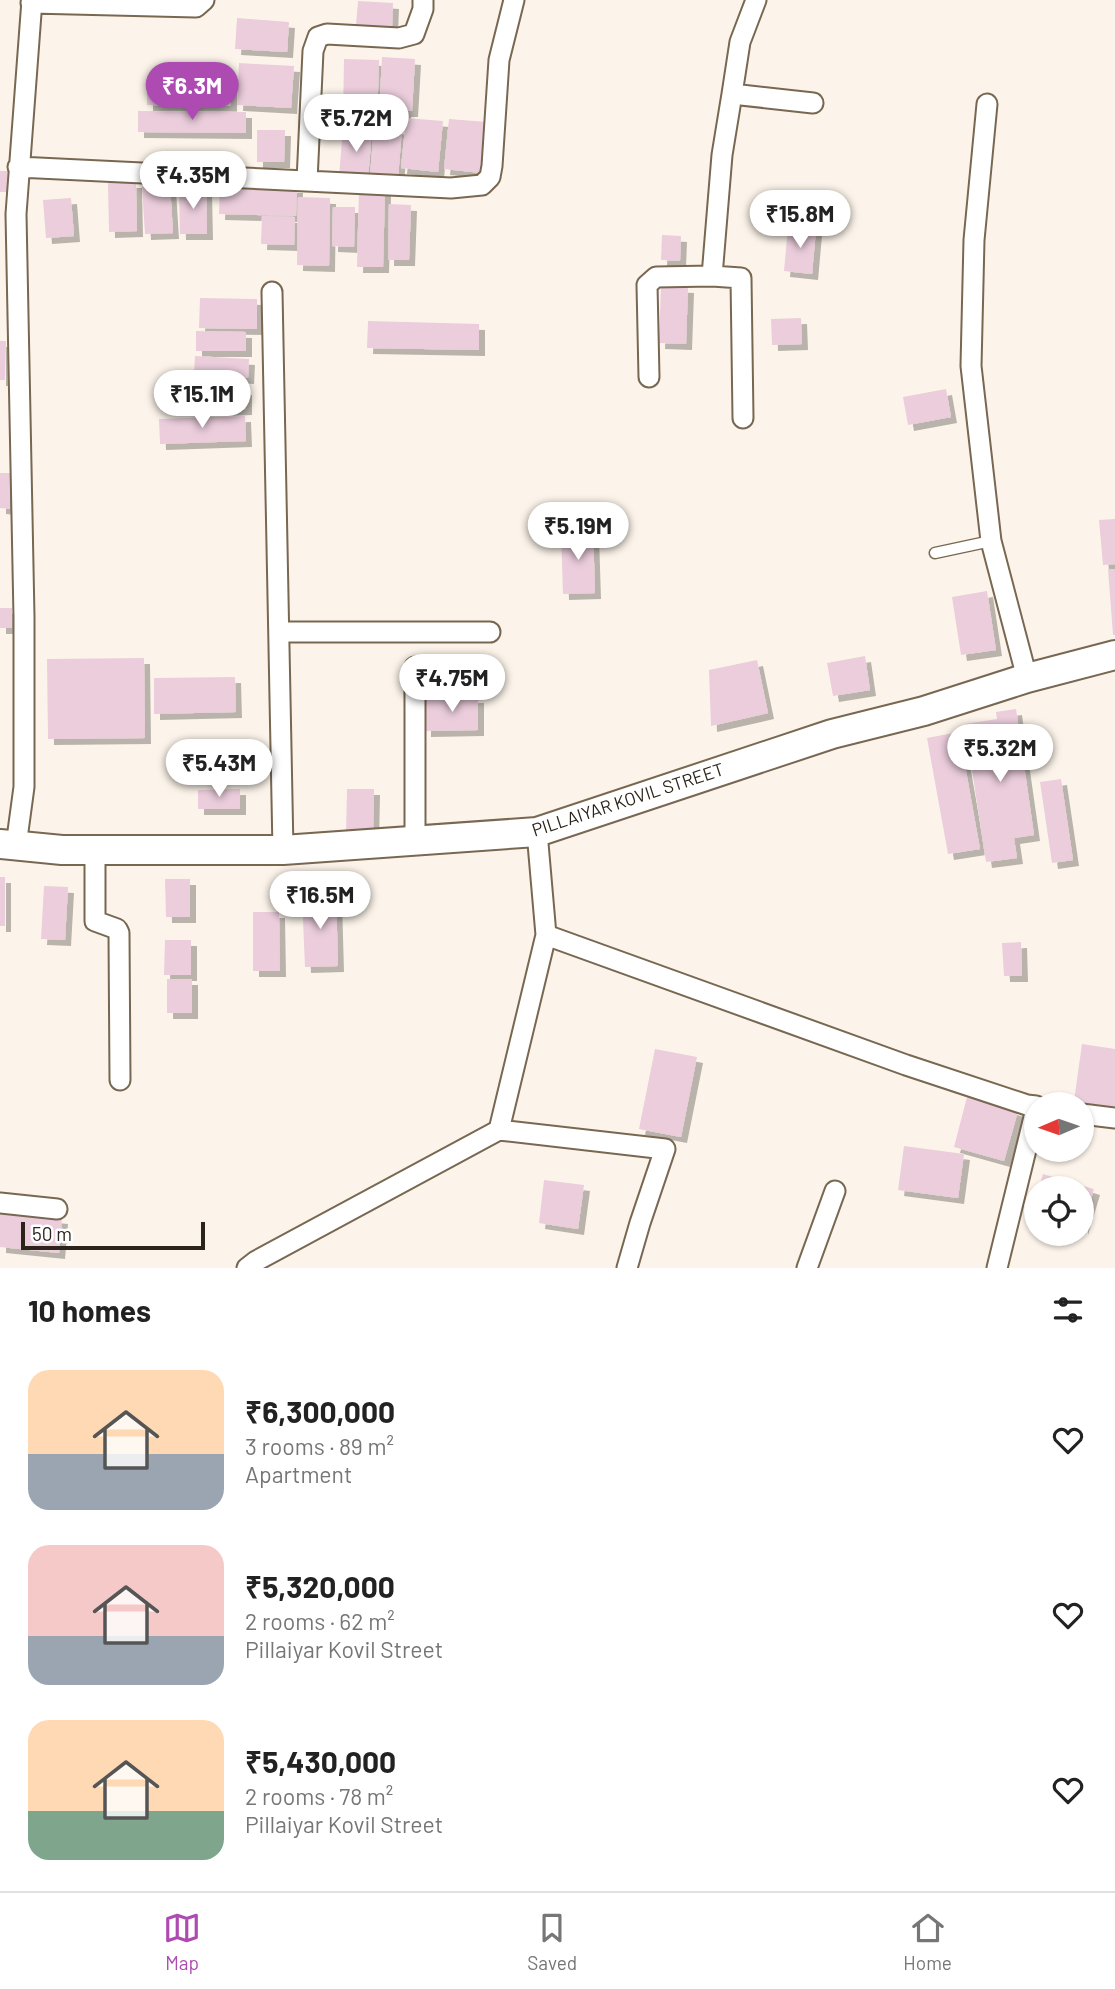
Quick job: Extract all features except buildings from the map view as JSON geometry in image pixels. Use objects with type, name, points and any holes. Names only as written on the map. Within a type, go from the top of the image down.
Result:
[{"type":"street","points":[[8,845],[24,787],[24,617],[8,214],[18,167],[32,1],[196,7],[204,0]]},
{"type":"street","points":[[307,181],[313,51],[318,37],[327,34],[399,38],[414,34],[423,9],[423,0]]},
{"type":"street","points":[[18,167],[451,188],[482,185],[490,177],[492,166],[499,60],[514,0]]},
{"type":"street","points":[[712,276],[722,155],[740,42],[756,0]]},
{"type":"street","points":[[732,94],[813,103]]},
{"type":"street","points":[[987,104],[974,240],[971,366],[991,541],[1027,678]]},
{"type":"street","points":[[649,377],[647,285],[656,277],[741,278],[743,418]]},
{"type":"street","points":[[272,292],[284,850]]},
{"type":"street","points":[[279,632],[490,632]]},
{"type":"street","name":"PILLAIYAR KOVIL STREET","points":[[8,845],[62,850],[284,850],[537,832],[832,734],[924,711],[1027,678],[1115,655]]},
{"type":"street","points":[[415,667],[415,841]]},
{"type":"street","points":[[499,1130],[546,934],[537,832]]},
{"type":"street","points":[[95,850],[95,921],[117,929],[120,933],[120,1080]]},
{"type":"street","points":[[546,934],[906,1065],[1024,1104]]},
{"type":"street","points":[[1094,1115],[1115,1118]]},
{"type":"street","points":[[247,1268],[268,1254],[499,1130],[665,1149],[627,1268]]},
{"type":"street","points":[[997,1268],[1024,1157]]},
{"type":"street","points":[[807,1268],[835,1191]]},
{"type":"street","points":[[0,1203],[57,1209]]},
{"type":"lane","points":[[935,554],[991,541]]}]
